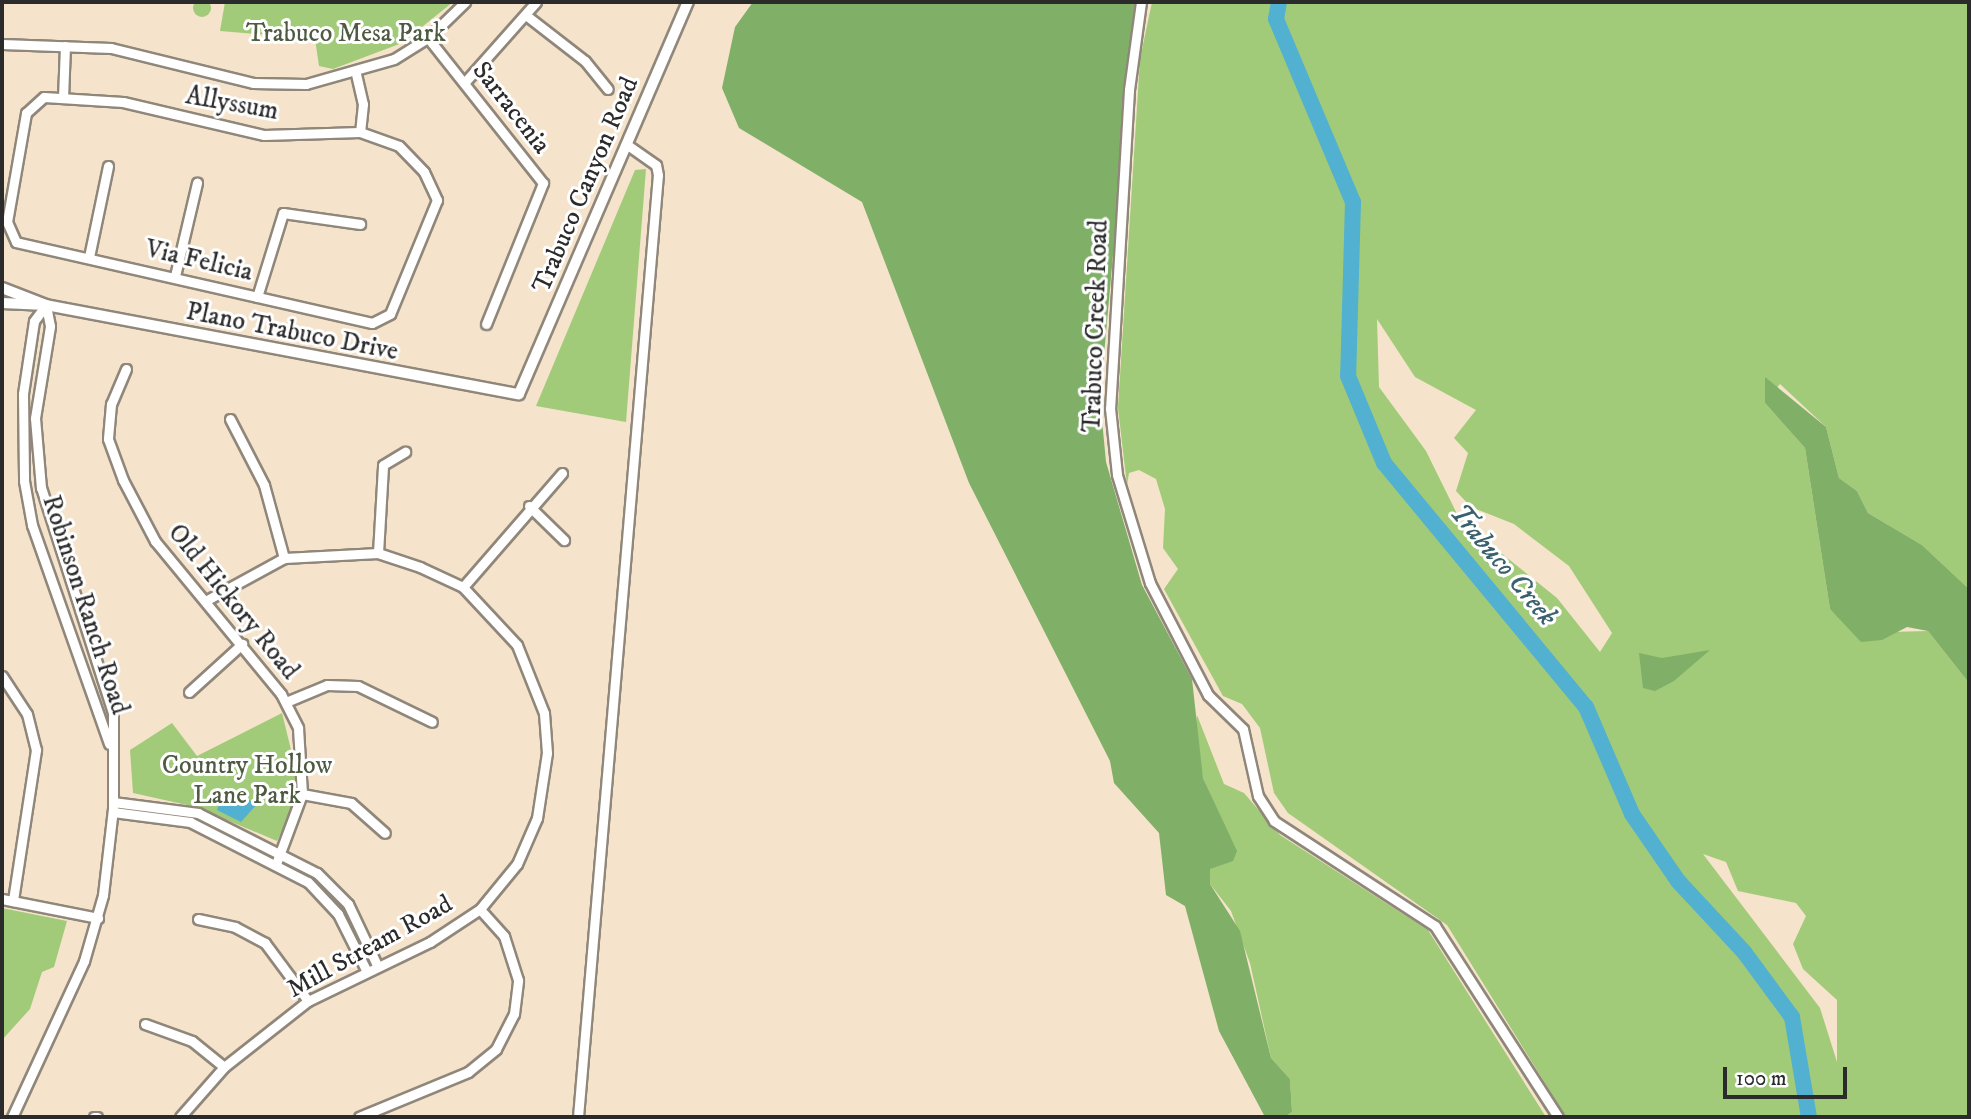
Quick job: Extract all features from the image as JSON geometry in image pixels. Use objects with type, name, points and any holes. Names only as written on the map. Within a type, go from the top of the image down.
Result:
[{"type":"main road","name":"Trabuco Canyon Road","points":[[526,385],[688,2]]},
{"type":"main road","name":"Plano Trabuco Drive","points":[[2,288],[46,305]]},
{"type":"main road","name":"Plano Trabuco Drive","points":[[2,303],[46,305],[507,396],[526,385]]},
{"type":"street","points":[[2,44],[121,50],[253,83],[306,84],[356,74],[428,38],[466,2]]},
{"type":"street","points":[[466,82],[527,16],[536,2]]},
{"type":"street","name":"Trabuco Creek Road","points":[[1141,2],[1129,90],[1110,408],[1117,475],[1150,583],[1208,695],[1243,729],[1258,796],[1274,821],[1435,926],[1558,1117]]},
{"type":"street","points":[[527,16],[585,61],[608,89]]},
{"type":"street","name":"Sarracenia","points":[[428,38],[466,82],[543,188],[486,324]]},
{"type":"street","points":[[63,98],[65,46]]},
{"type":"street","points":[[356,74],[363,104],[360,132]]},
{"type":"street","name":"Allyssum","points":[[7,233],[32,103],[63,98],[123,103],[264,135],[360,132],[399,146],[424,172],[437,200],[385,320]]},
{"type":"street","points":[[578,1117],[658,175],[656,164],[627,145]]},
{"type":"street","points":[[89,257],[108,166]]},
{"type":"street","points":[[175,276],[197,184]]},
{"type":"street","points":[[257,297],[283,213],[360,224]]},
{"type":"street","name":"Via Felicia","points":[[7,233],[16,242],[175,276],[257,297],[385,320]]},
{"type":"street","name":"Robinson Ranch Road","points":[[46,305],[34,321],[23,394],[24,481],[32,525],[111,749]]},
{"type":"street","name":"Robinson Ranch Road","points":[[12,1117],[70,998],[98,918],[113,807],[113,713],[104,674],[56,551],[41,488],[35,418],[50,326],[46,305]]},
{"type":"street","name":"Old Hickory Road","points":[[126,369],[111,404],[107,439],[155,541],[242,644],[286,702],[301,741],[302,794],[283,855],[276,864]]},
{"type":"street","points":[[230,419],[264,485],[284,558]]},
{"type":"street","points":[[378,553],[383,465],[405,452]]},
{"type":"street","points":[[463,587],[529,506],[562,473]]},
{"type":"street","points":[[529,506],[564,540]]},
{"type":"street","name":"Mill Stream Road","points":[[180,1117],[224,1067],[308,1001],[366,970],[430,942],[480,909],[516,864],[537,818],[547,753],[544,713],[517,645],[463,587],[378,553],[284,558],[205,601]]},
{"type":"street","points":[[189,692],[242,644]]},
{"type":"street","points":[[3,679],[27,714],[36,750],[13,901]]},
{"type":"street","points":[[286,702],[327,685],[358,686],[432,722]]},
{"type":"street","points":[[302,794],[351,803],[385,833]]},
{"type":"street","points":[[113,807],[198,813],[317,873],[348,904],[377,965]]},
{"type":"street","points":[[113,807],[190,822],[308,882],[338,914],[366,970]]},
{"type":"street","points":[[2,899],[98,918]]},
{"type":"street","points":[[359,1117],[468,1072],[496,1049],[514,1014],[518,980],[504,936],[480,909]]},
{"type":"street","points":[[198,919],[235,927],[265,943],[308,1001]]},
{"type":"street","points":[[145,1024],[192,1041],[224,1067]]},
{"type":"green space","points":[[202,-1],[208,2],[211,8],[208,14],[202,17],[196,14],[193,8],[196,2]]},
{"type":"green space","name":"Trabuco Mesa Park","points":[[225,2],[453,2],[402,43],[333,69],[319,66],[315,39],[220,31]]},
{"type":"green space","points":[[753,2],[1136,2],[1100,399],[1106,462],[1142,585],[1192,679],[1203,778],[1237,851],[1233,861],[1210,869],[1210,884],[1240,931],[1271,1058],[1290,1079],[1292,1112],[1285,1117],[1265,1117],[1219,1031],[1185,906],[1166,895],[1159,833],[1114,783],[1110,761],[969,483],[862,202],[739,128],[722,88],[735,27]]},
{"type":"green space","points":[[1152,2],[1969,2],[1969,589],[1922,545],[1868,513],[1857,491],[1839,478],[1826,427],[1780,384],[1765,403],[1805,448],[1830,609],[1842,620],[1890,632],[1928,631],[1969,683],[1969,1117],[1566,1117],[1447,925],[1288,813],[1274,793],[1260,728],[1242,704],[1223,696],[1164,589],[1178,569],[1163,548],[1165,509],[1156,479],[1139,470],[1129,473],[1127,485],[1118,408],[1140,59]],"holes":[[[1377,319],[1415,377],[1476,410],[1454,438],[1468,453],[1456,491],[1471,507],[1514,524],[1569,566],[1612,633],[1600,652],[1557,598],[1460,520],[1426,451],[1379,387]],[[1703,854],[1726,862],[1738,891],[1796,903],[1806,916],[1793,944],[1803,969],[1837,1000],[1837,1062],[1820,1008]]]},
{"type":"green space","points":[[646,169],[626,422],[536,406],[635,170]]},
{"type":"green space","points":[[1765,377],[1826,427],[1839,478],[1857,491],[1868,513],[1922,545],[1969,589],[1969,683],[1928,631],[1907,627],[1882,640],[1861,642],[1830,609],[1805,448],[1765,403]]},
{"type":"green space","points":[[1710,650],[1674,681],[1655,691],[1643,688],[1639,653],[1662,658]]},
{"type":"green space","name":"Country Hollow Lane Park","points":[[282,713],[296,770],[291,812],[277,841],[196,807],[133,793],[130,750],[172,723],[197,756]]},
{"type":"green space","points":[[1197,715],[1224,784],[1244,793],[1280,835],[1428,930],[1546,1117],[1285,1117],[1292,1112],[1290,1079],[1271,1058],[1250,963],[1231,911],[1210,884],[1210,869],[1234,847],[1203,778],[1194,740]]},
{"type":"green space","points":[[2,908],[67,921],[54,967],[42,972],[30,1009],[2,1040]]},
{"type":"water","points":[[234,792],[257,804],[241,822],[217,810],[223,796]]},
{"type":"waterway","name":"Trabuco Creek","points":[[1279,2],[1276,19],[1353,202],[1348,376],[1384,463],[1586,707],[1632,814],[1678,881],[1744,952],[1792,1017],[1809,1117]]}]
